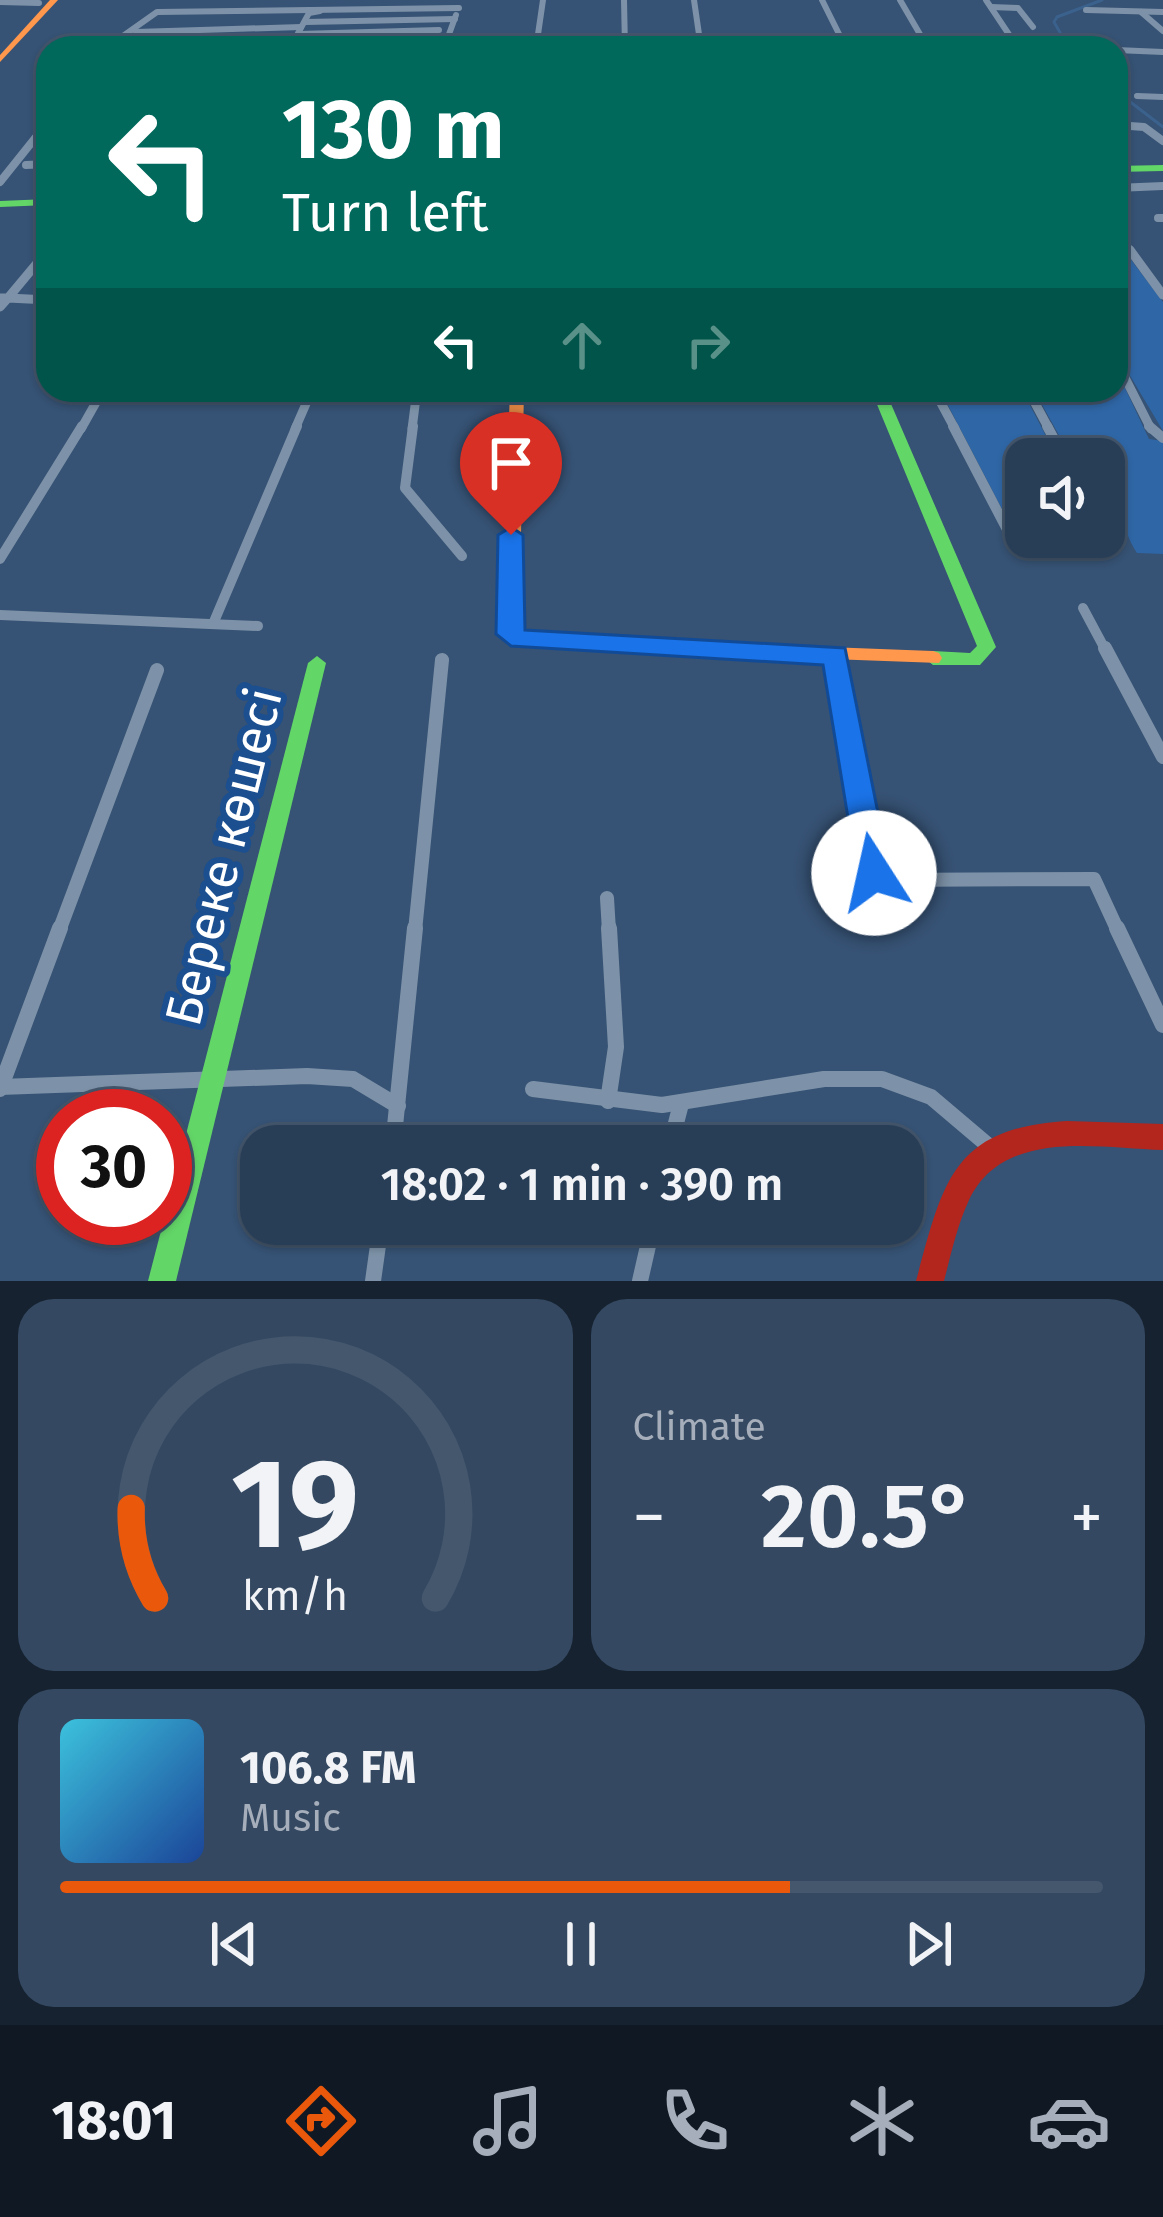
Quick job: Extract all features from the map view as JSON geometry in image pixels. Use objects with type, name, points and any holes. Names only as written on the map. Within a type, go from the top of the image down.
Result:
[{"type":"street","points":[[538,36],[543,0]]},
{"type":"street","points":[[624,0],[625,36]]},
{"type":"street","points":[[694,0],[699,36]]},
{"type":"street","points":[[822,0],[840,36]]},
{"type":"street","points":[[900,0],[921,36]]},
{"type":"street","points":[[0,2],[45,1]]},
{"type":"street","points":[[0,42],[45,1]]},
{"type":"street","points":[[0,60],[45,1]]},
{"type":"street","points":[[122,36],[166,2]]},
{"type":"street","points":[[988,4],[1018,8],[1033,27]]},
{"type":"street","points":[[988,4],[1010,36]]},
{"type":"street","points":[[157,12],[460,5]]},
{"type":"street","points":[[449,36],[460,5]]},
{"type":"street","points":[[297,36],[312,12],[460,5]]},
{"type":"street","points":[[1086,10],[1141,12],[1162,6]]},
{"type":"street","points":[[1141,12],[1163,31]]},
{"type":"street","points":[[297,36],[455,19]]},
{"type":"street","points":[[136,32],[297,36],[440,30]]},
{"type":"street","points":[[1128,50],[1163,52]]},
{"type":"street","points":[[1137,96],[1163,97]]},
{"type":"street","points":[[1128,125],[1140,125],[1163,141]]},
{"type":"street","points":[[0,182],[36,137]]},
{"type":"street","points":[[26,165],[36,165]]},
{"type":"street","points":[[1128,169],[1163,168]]},
{"type":"street","points":[[1128,187],[1163,186]]},
{"type":"street","points":[[0,204],[36,202]]},
{"type":"street","points":[[1128,247],[1163,295]]},
{"type":"street","points":[[3,301],[36,264]]},
{"type":"street","points":[[3,301],[36,300]]},
{"type":"street","points":[[1128,384],[1153,434],[1163,438]]},
{"type":"street","points":[[0,560],[96,402]]},
{"type":"street","points":[[213,624],[307,402]]},
{"type":"street","points":[[416,402],[405,488],[461,556]]},
{"type":"street","points":[[517,402],[510,634],[535,642],[974,660],[987,646],[883,402]]},
{"type":"street","points":[[940,402],[1005,526]]},
{"type":"street","points":[[1034,402],[1054,438]]},
{"type":"street","points":[[1083,608],[1163,758]]},
{"type":"street","points":[[0,615],[258,626]]},
{"type":"street","points":[[835,656],[879,880],[1094,879],[1163,1024]]},
{"type":"street","points":[[396,1125],[442,660]]},
{"type":"street","name":"Береке көшесі","points":[[162,1281],[317,663]]},
{"type":"street","points":[[157,670],[0,1088],[353,1078],[398,1106]]},
{"type":"street","points":[[607,898],[616,1047],[608,1102]]},
{"type":"street","points":[[533,1089],[608,1102],[681,1104],[778,1084],[881,1080],[912,1087],[990,1147]]},
{"type":"street","points":[[676,1125],[681,1104]]},
{"type":"street","points":[[930,1281],[952,1191],[970,1164],[990,1147],[1022,1137],[1163,1138]]},
{"type":"street","points":[[373,1281],[378,1245]]},
{"type":"street","points":[[640,1281],[648,1245]]},
{"type":"shaded area","points":[[1128,256],[1163,302],[1163,431],[1128,372]]},
{"type":"shaded area","points":[[1128,394],[1149,439],[1163,441],[1163,554],[1137,553],[1128,536],[1125,438],[1060,438],[1041,402],[1128,402]]},
{"type":"shaded area","points":[[946,402],[1028,402],[1047,438],[1005,438],[1005,515]]},
{"type":"waterway","points":[[1062,36],[1054,22],[1057,17],[1102,0]]},
{"type":"waterway","points":[[1128,100],[1163,127]]},
{"type":"traffic: fast","points":[[1128,169],[1163,168]]},
{"type":"traffic: fast","points":[[0,204],[36,202]]},
{"type":"traffic: fast","points":[[883,402],[987,647],[974,660],[933,658]]},
{"type":"traffic: fast","points":[[162,1281],[317,663]]},
{"type":"traffic: slow","points":[[0,60],[54,0]]},
{"type":"traffic: slow","points":[[517,402],[510,634],[535,642],[933,658]]},
{"type":"traffic: jam","points":[[930,1281],[961,1187],[980,1160],[1003,1144],[1067,1134],[1163,1137]]},
{"type":"route","points":[[511,535],[510,634],[520,640],[835,656],[874,873]]}]
